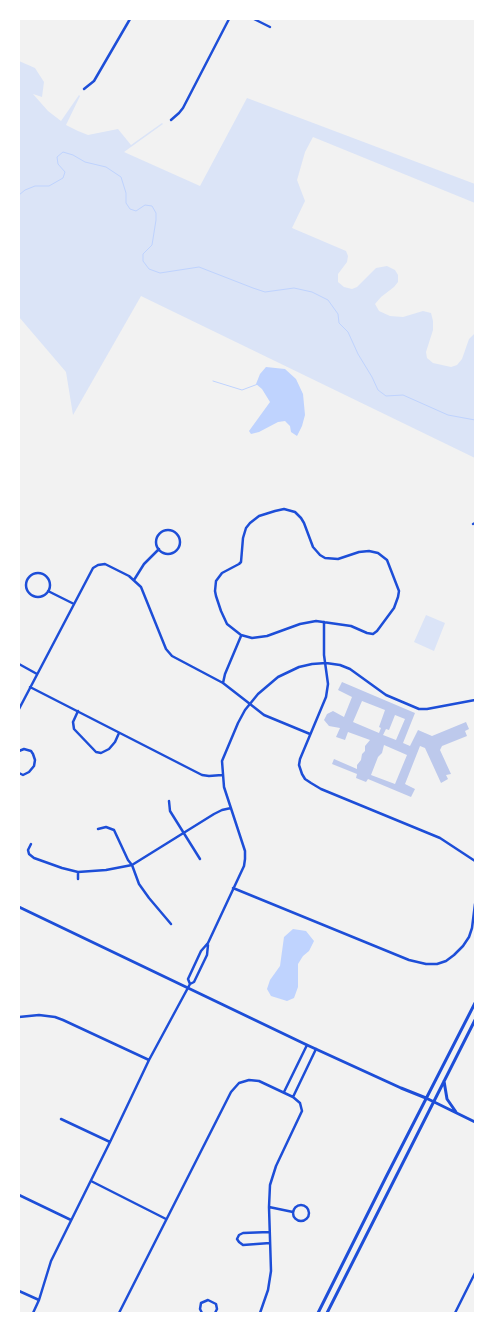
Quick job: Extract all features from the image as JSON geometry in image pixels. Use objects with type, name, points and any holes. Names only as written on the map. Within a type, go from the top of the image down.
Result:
[{"type":"street","points":[[84,89],[94,80],[130,19]]},
{"type":"street","points":[[171,120],[183,108],[229,19]]},
{"type":"street","points":[[254,19],[270,27]]},
{"type":"street","points":[[279,510],[289,510],[296,514],[301,518],[313,547],[325,558],[334,560],[365,551],[378,553],[386,560],[399,591],[394,608],[377,631],[373,634],[367,634],[352,626],[324,622],[310,622],[259,638],[241,635],[227,624],[215,591],[216,581],[222,574],[241,562],[242,538],[246,528],[259,516],[279,510]]},
{"type":"street","points":[[172,530],[180,540],[178,550],[168,554],[159,550],[156,543],[157,536],[162,531],[172,530]]},
{"type":"street","points":[[134,580],[144,564],[159,550]]},
{"type":"street","points":[[19,709],[95,566],[105,564],[134,580],[141,587],[168,652],[177,660],[223,683],[264,716],[310,734]]},
{"type":"street","points":[[37,572],[46,576],[50,582],[48,591],[40,597],[32,596],[27,592],[25,585],[31,574],[37,572]]},
{"type":"street","points":[[48,591],[74,604]]},
{"type":"street","points":[[324,622],[324,655],[328,684],[326,697],[300,759],[299,765],[305,779],[311,784],[431,834],[474,859]]},
{"type":"street","points":[[223,683],[241,635]]},
{"type":"street","points":[[189,986],[188,979],[201,951],[208,943],[244,866],[245,851],[224,787],[222,761],[238,723],[245,710],[258,694],[278,677],[305,666],[326,663],[350,669],[386,695],[418,709],[427,710],[475,700]]},
{"type":"street","points":[[19,664],[37,674]]},
{"type":"street","points":[[30,687],[202,775],[223,775]]},
{"type":"street","points":[[78,712],[73,722],[74,729],[96,752],[101,753],[110,749],[120,733]]},
{"type":"street","points":[[19,751],[24,749],[31,751],[36,760],[29,772],[23,775],[19,773]]},
{"type":"street","points":[[169,802],[170,811],[200,859]]},
{"type":"street","points":[[31,844],[28,850],[29,854],[34,858],[62,868],[78,872],[106,870],[132,865],[214,814],[231,808]]},
{"type":"street","points":[[98,829],[106,827],[114,830],[132,865],[139,884],[171,924]]},
{"type":"street","points":[[78,872],[78,879]]},
{"type":"street","points":[[233,888],[401,957],[426,964],[437,964],[446,961],[463,946],[472,928],[475,904]]},
{"type":"street","points":[[19,907],[189,986],[316,1049],[475,1122]]},
{"type":"street","points":[[33,1313],[51,1261],[149,1060],[189,986],[194,982],[207,955],[208,943]]},
{"type":"street","points":[[318,1313],[475,1003]]},
{"type":"street","points":[[19,1017],[38,1015],[55,1017],[149,1060]]},
{"type":"street","points":[[327,1313],[475,1020]]},
{"type":"street","points":[[284,1092],[308,1045]]},
{"type":"street","points":[[293,1096],[316,1049]]},
{"type":"street","points":[[119,1313],[230,1092],[244,1081],[255,1080],[293,1096],[300,1103],[302,1112],[276,1166],[270,1185],[270,1280],[266,1301],[260,1313]]},
{"type":"street","points":[[444,1080],[447,1099],[457,1113]]},
{"type":"street","points":[[61,1119],[110,1142]]},
{"type":"street","points":[[91,1181],[166,1219]]},
{"type":"street","points":[[19,1195],[71,1220]]},
{"type":"street","points":[[301,1205],[308,1208],[309,1214],[307,1219],[300,1222],[294,1217],[293,1212],[296,1207],[301,1205]]},
{"type":"street","points":[[269,1207],[293,1212]]},
{"type":"street","points":[[269,1232],[243,1233],[237,1239],[244,1245],[270,1243]]},
{"type":"street","points":[[455,1313],[475,1273]]},
{"type":"street","points":[[19,1291],[39,1300]]},
{"type":"street","points":[[202,1313],[200,1309],[201,1303],[208,1300],[216,1304],[217,1313]]},
{"type":"shaded area","points":[[19,61],[35,68],[44,82],[42,97],[33,94],[48,111],[61,121],[80,96],[66,125],[78,131],[88,135],[118,129],[131,145],[162,123],[124,152],[200,186],[247,98],[475,184],[475,203],[313,137],[305,152],[297,180],[305,201],[292,228],[346,251],[348,256],[347,262],[338,274],[338,282],[344,287],[352,289],[357,287],[376,268],[387,266],[395,270],[398,275],[398,282],[375,304],[379,311],[390,316],[403,317],[423,311],[431,313],[433,330],[426,352],[427,358],[433,363],[451,367],[457,365],[462,359],[469,339],[475,333],[475,458],[141,296],[73,415],[66,372],[19,317]]},
{"type":"shaded area","points":[[426,615],[445,623],[434,651],[414,642]]},
{"type":"water","points":[[266,367],[285,369],[296,379],[303,394],[305,415],[297,436],[291,432],[290,426],[285,421],[278,422],[259,432],[251,434],[249,431],[270,402],[262,389],[256,384],[260,374]]},
{"type":"water","points":[[293,929],[306,931],[314,941],[309,951],[298,964],[298,987],[294,998],[287,1001],[271,996],[267,989],[270,980],[280,966],[284,937]]},
{"type":"building","points":[[342,682],[415,713],[403,743],[410,746],[418,730],[432,736],[466,722],[469,729],[465,731],[467,736],[442,746],[440,750],[451,774],[446,775],[448,779],[441,783],[425,748],[420,746],[405,784],[415,789],[411,797],[368,779],[366,782],[356,778],[357,774],[332,764],[334,759],[357,769],[357,765],[365,751],[365,746],[370,740],[348,732],[345,740],[336,737],[340,728],[329,726],[324,720],[327,714],[333,711],[344,717],[352,697],[338,690]],"holes":[[[362,701],[385,710],[379,727],[381,728],[379,733],[353,722]],[[395,715],[405,719],[396,740],[383,735],[386,729],[389,730]],[[384,745],[407,755],[395,784],[371,775],[378,757],[382,753]]]},
{"type":"waterway","points":[[19,195],[35,186],[49,186],[63,178],[65,172],[58,164],[57,157],[63,152],[85,162],[106,167],[121,177],[126,193],[126,203],[130,209],[136,211],[145,205],[152,206],[156,213],[152,245],[143,254],[143,261],[149,269],[160,273],[199,267],[265,292],[294,288],[312,292],[328,300],[338,314],[339,323],[348,332],[378,390],[386,396],[403,395],[448,415],[475,420]]},
{"type":"waterway","points":[[213,381],[242,390],[258,384]]}]
